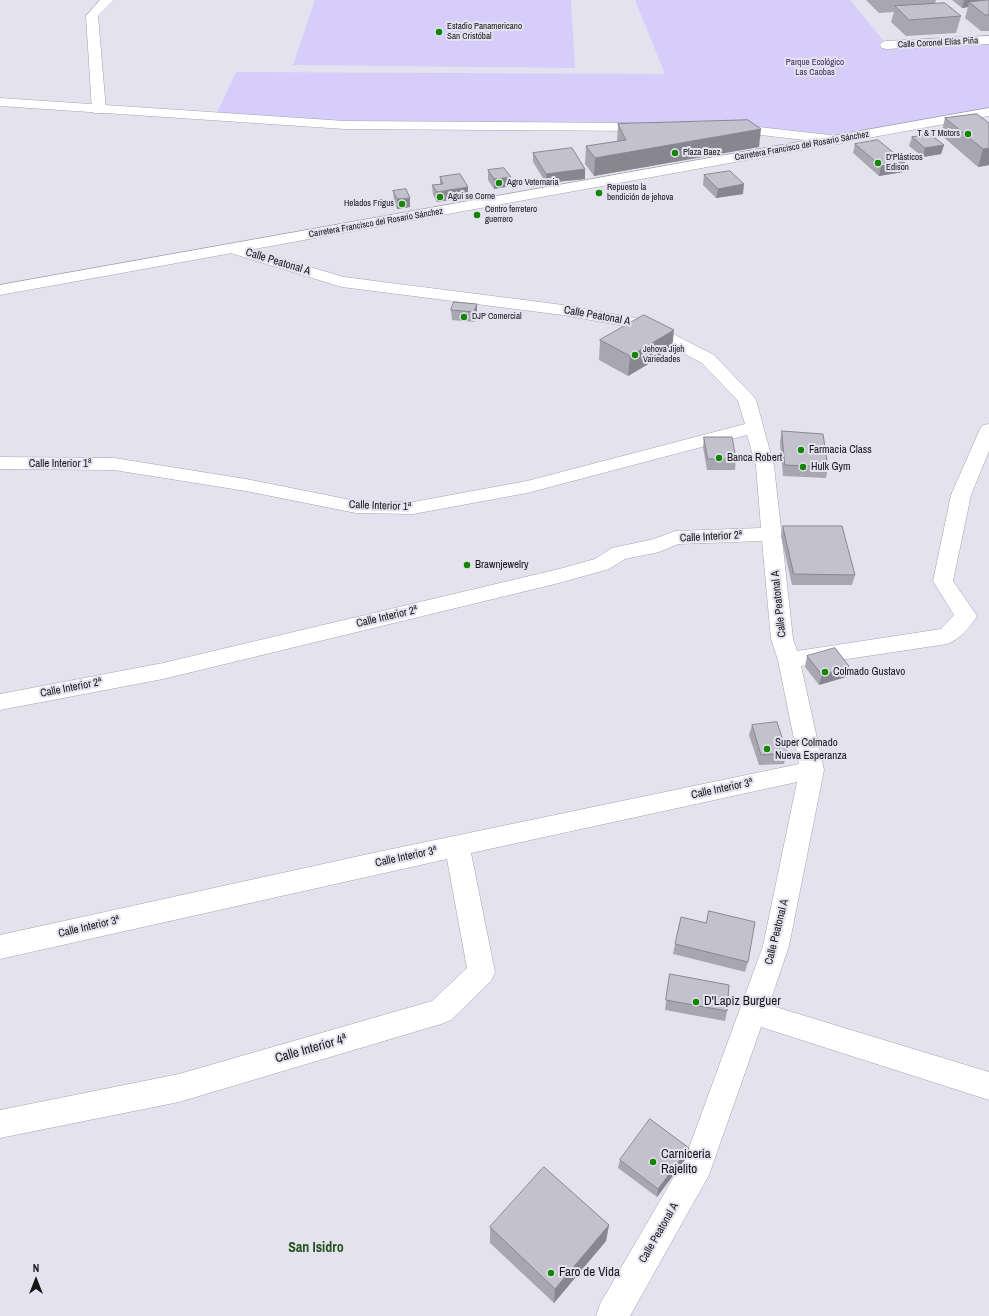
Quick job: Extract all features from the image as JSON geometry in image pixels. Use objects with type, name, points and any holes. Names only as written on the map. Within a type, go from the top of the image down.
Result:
[{"type":"street","points":[[99,110],[92,16],[102,4],[108,0]]},
{"type":"street","name":"Calle Coronel Elías Piña","points":[[886,46],[989,40]]},
{"type":"street","points":[[0,102],[99,110],[345,125],[662,128]]},
{"type":"street","name":"Carretera Francisco del Rosario Sánchez","points":[[0,290],[989,112]]},
{"type":"street","points":[[718,128],[742,128],[838,140]]},
{"type":"street","name":"Calle Peatonal A","points":[[232,249],[342,282],[563,310],[640,324],[708,359],[747,400],[765,466],[782,639],[789,660],[812,770],[776,946],[698,1164],[612,1316]]},
{"type":"street","name":"Calle Interior 1ª","points":[[0,463],[114,464],[246,485],[356,507],[413,508],[527,486],[755,426]]},
{"type":"street","points":[[789,660],[947,636],[966,616],[943,581],[961,495],[989,429]]},
{"type":"street","name":"Calle Interior 2ª","points":[[0,702],[163,671],[551,578],[602,564],[619,553],[659,545],[675,538],[772,534]]},
{"type":"street","name":"Calle Interior 3ª","points":[[0,947],[457,846],[812,770]]},
{"type":"street","name":"Calle Interior 4ª","points":[[0,1124],[179,1088],[441,1011],[481,972],[457,846]]},
{"type":"street","points":[[752,1012],[989,1086]]},
{"type":"green space","name":"Estadio Panamericano San Cristóbal","points":[[315,0],[571,0],[575,68],[293,65]]},
{"type":"green space","name":"Parque Ecológico Las Caobas","points":[[635,0],[850,0],[887,45],[989,40],[989,112],[838,140],[742,128],[345,125],[215,117],[236,72],[665,74]]},
{"type":"building","points":[[989,0],[989,15],[985,15],[969,2]]},
{"type":"building","points":[[945,3],[961,16],[909,20],[895,6]]},
{"type":"building","points":[[977,114],[989,123],[989,148],[983,149],[945,118]]},
{"type":"building","points":[[748,120],[761,129],[595,158],[586,146],[626,140],[618,124]]},
{"type":"building","points":[[931,135],[944,145],[925,148],[912,137]]},
{"type":"building","points":[[878,140],[905,162],[881,166],[855,144]]},
{"type":"building","points":[[572,148],[585,169],[546,174],[533,153]]},
{"type":"building","points":[[504,168],[511,177],[494,179],[488,170]]},
{"type":"building","points":[[730,171],[744,184],[718,189],[704,175]]},
{"type":"building","points":[[460,174],[468,187],[437,192],[432,185],[443,184],[440,177]]},
{"type":"building","points":[[406,189],[410,198],[397,199],[393,191]]},
{"type":"building","points":[[454,302],[477,304],[474,312],[451,310]]},
{"type":"building","points":[[644,315],[674,330],[630,356],[600,340]]},
{"type":"building","points":[[782,431],[823,434],[828,467],[785,465]]},
{"type":"building","points":[[704,437],[732,437],[736,459],[708,459]]},
{"type":"building","points":[[783,526],[842,526],[855,575],[794,574]]},
{"type":"building","points":[[835,648],[849,666],[822,675],[807,656]]},
{"type":"building","points":[[777,722],[787,753],[761,755],[752,725]]},
{"type":"building","points":[[709,911],[755,922],[748,962],[675,944],[681,917],[706,923]]},
{"type":"building","name":"D'Lapiz Burguer","points":[[670,974],[729,985],[727,1011],[666,1000]]},
{"type":"building","name":"Carniceria Rajelito","points":[[650,1119],[689,1148],[658,1189],[620,1160]]},
{"type":"building","name":"Faro de Vida","points":[[544,1167],[609,1225],[555,1289],[490,1227]]},
{"type":"place","name":"Estadio Panamericano San Cristóbal","points":[[439,32]]},
{"type":"place","name":"T & T Motors","points":[[968,134]]},
{"type":"place","name":"Plaza Baez","points":[[675,153]]},
{"type":"place","name":"D'Plásticos Edison","points":[[878,163]]},
{"type":"place","name":"Agro Veternaria","points":[[499,183]]},
{"type":"place","name":"Repuesto la bendición de jehova","points":[[599,193]]},
{"type":"place","name":"Agui se Corne","points":[[440,197]]},
{"type":"place","name":"Helados Frigus","points":[[402,204]]},
{"type":"place","name":"Centro ferretero guerrero","points":[[477,215]]},
{"type":"place","name":"DJP Comercial","points":[[464,317]]},
{"type":"place","name":"Jehova Jijeh Variedades","points":[[635,355]]},
{"type":"place","name":"Farmacia Class","points":[[801,450]]},
{"type":"place","name":"Banca Robert","points":[[719,458]]},
{"type":"place","name":"Hulk Gym","points":[[803,467]]},
{"type":"place","name":"Brawnjewelry","points":[[467,565]]},
{"type":"place","name":"Colmado Gustavo","points":[[825,672]]},
{"type":"place","name":"Super Colmado Nueva Esperanza","points":[[767,749]]},
{"type":"place","name":"D'Lapiz Burguer","points":[[696,1002]]},
{"type":"place","name":"Carniceria Rajelito","points":[[653,1162]]},
{"type":"place","name":"Faro de Vida","points":[[551,1273]]},
{"type":"district","name":"San Isidro","points":[[316,1248]]}]
